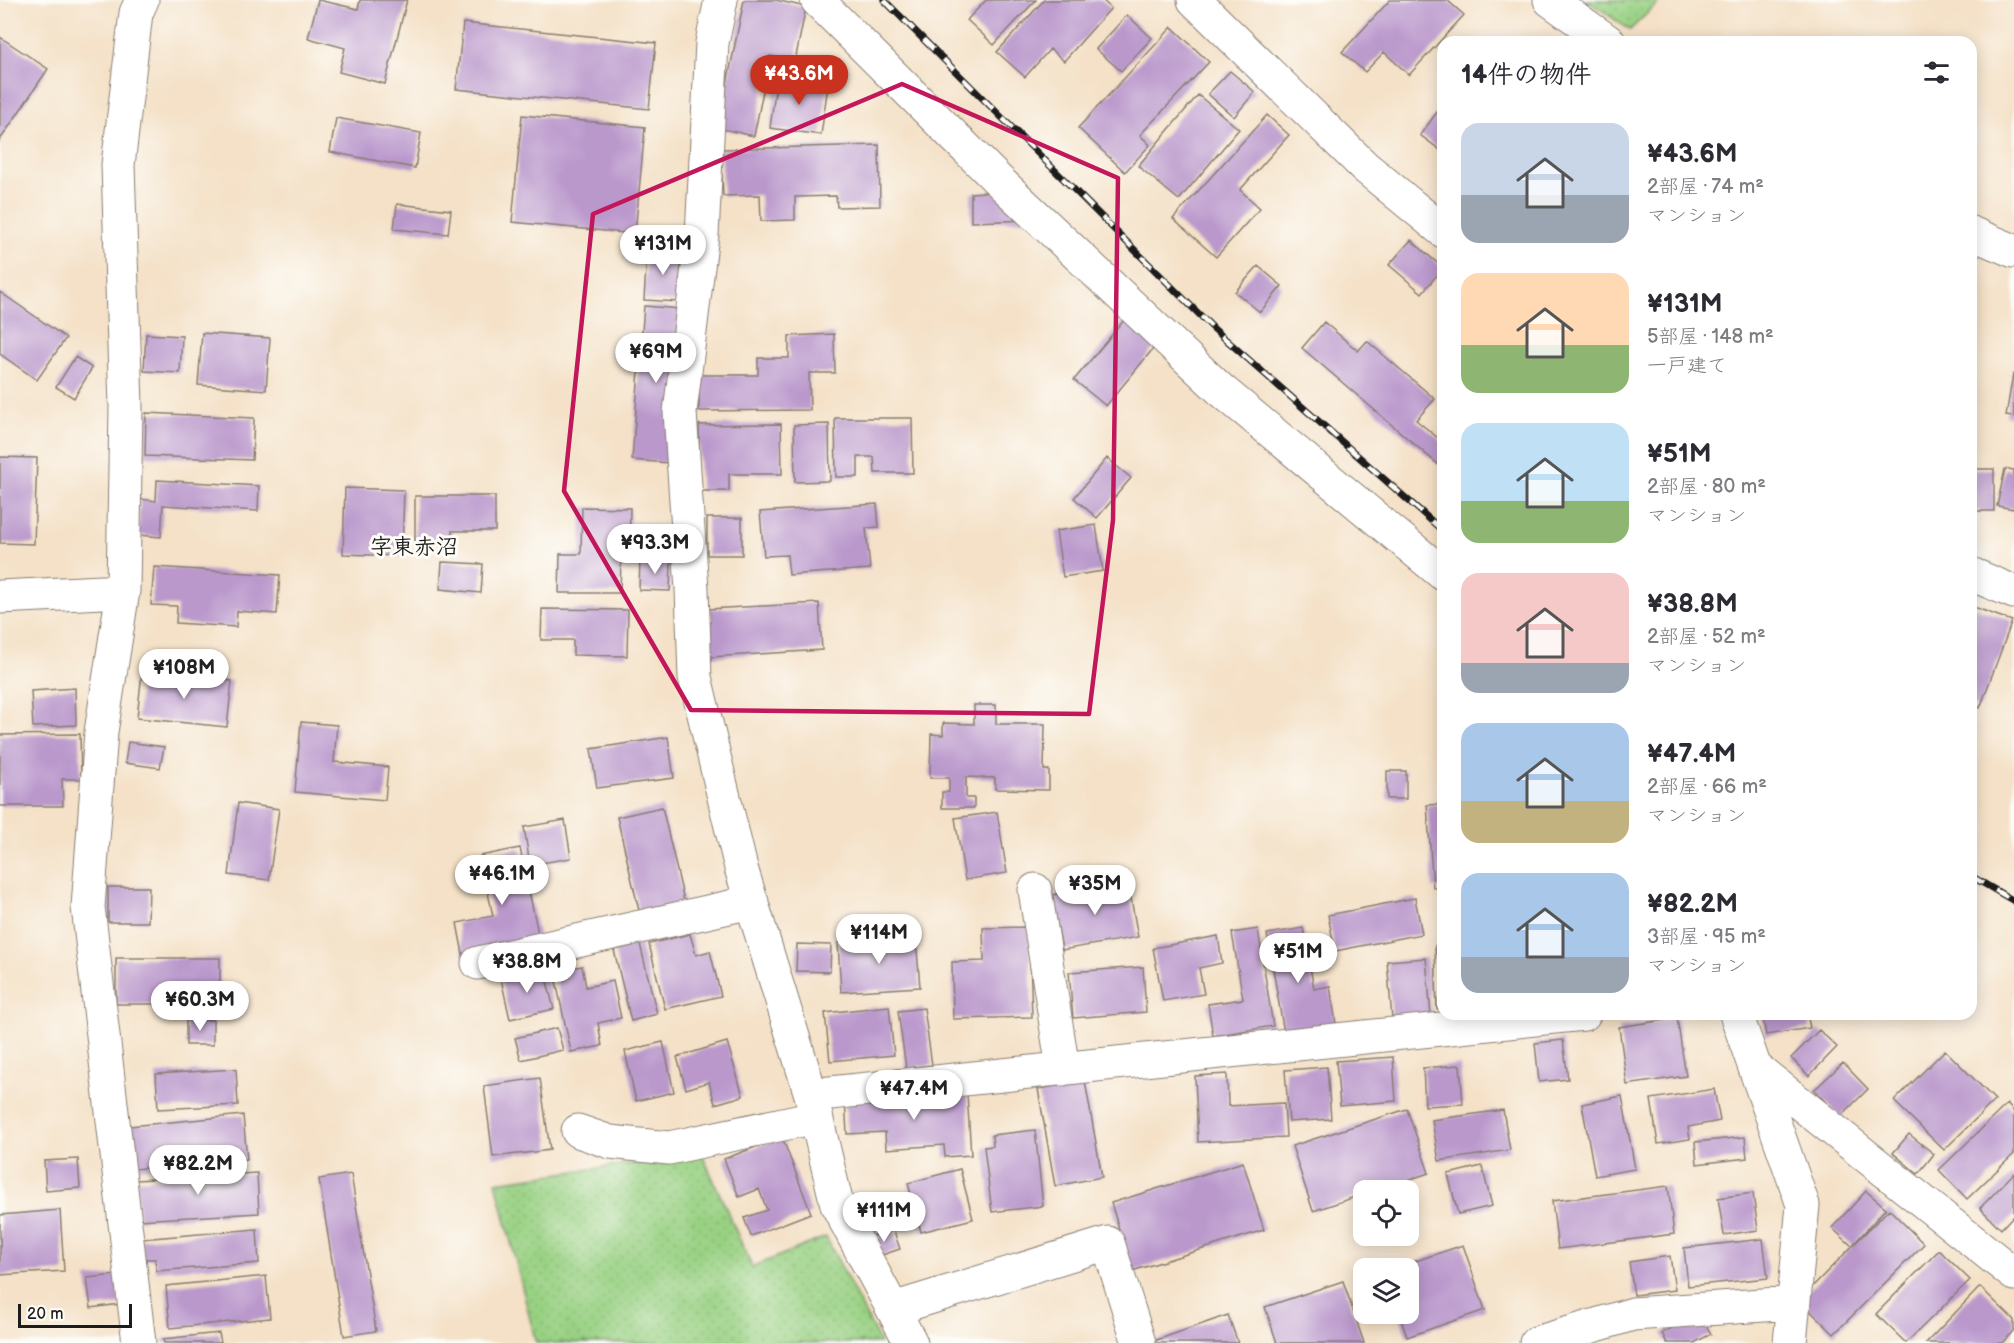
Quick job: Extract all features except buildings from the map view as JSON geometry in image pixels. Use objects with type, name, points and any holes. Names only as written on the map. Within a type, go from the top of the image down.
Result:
[{"type":"street","points":[[139,1343],[88,907],[101,732],[123,591],[126,406],[118,165],[136,13],[142,0]]},
{"type":"street","points":[[722,0],[712,43],[702,235],[680,412],[692,589],[694,677],[752,902],[814,1106],[837,1205],[911,1343]]},
{"type":"street","points":[[817,0],[980,163],[1220,389],[1437,569]]},
{"type":"street","points":[[1194,0],[1365,167],[1437,226]]},
{"type":"street","points":[[1550,0],[1601,36]]},
{"type":"street","points":[[1977,236],[2014,251]]},
{"type":"street","points":[[1977,577],[2014,592]]},
{"type":"street","points":[[0,597],[123,591]]},
{"type":"street","points":[[1035,890],[1064,1069]]},
{"type":"street","points":[[478,963],[752,902]]},
{"type":"street","points":[[578,1131],[610,1142],[669,1148],[814,1106],[1064,1069],[1527,1020]]},
{"type":"street","points":[[1738,1020],[1803,1205],[1792,1303],[1791,1343]]},
{"type":"street","points":[[1757,1069],[2014,1274]]},
{"type":"street","points":[[893,1309],[1108,1243],[1139,1343]]},
{"type":"street","points":[[1536,1343],[1633,1314],[1792,1303]]},
{"type":"highlighted area","points":[[902,84],[1118,178],[1113,520],[1089,714],[691,710],[564,491],[593,214]]},
{"type":"green space","points":[[1587,0],[1661,0],[1630,30]]},
{"type":"green space","points":[[702,1154],[752,1267],[826,1237],[880,1343],[536,1343],[496,1182]]},
{"type":"railway","points":[[884,0],[1214,329],[1437,526]]},
{"type":"railway","points":[[1977,879],[2014,901]]},
{"type":"district","name":"字東赤沼","points":[[414,546]]}]
